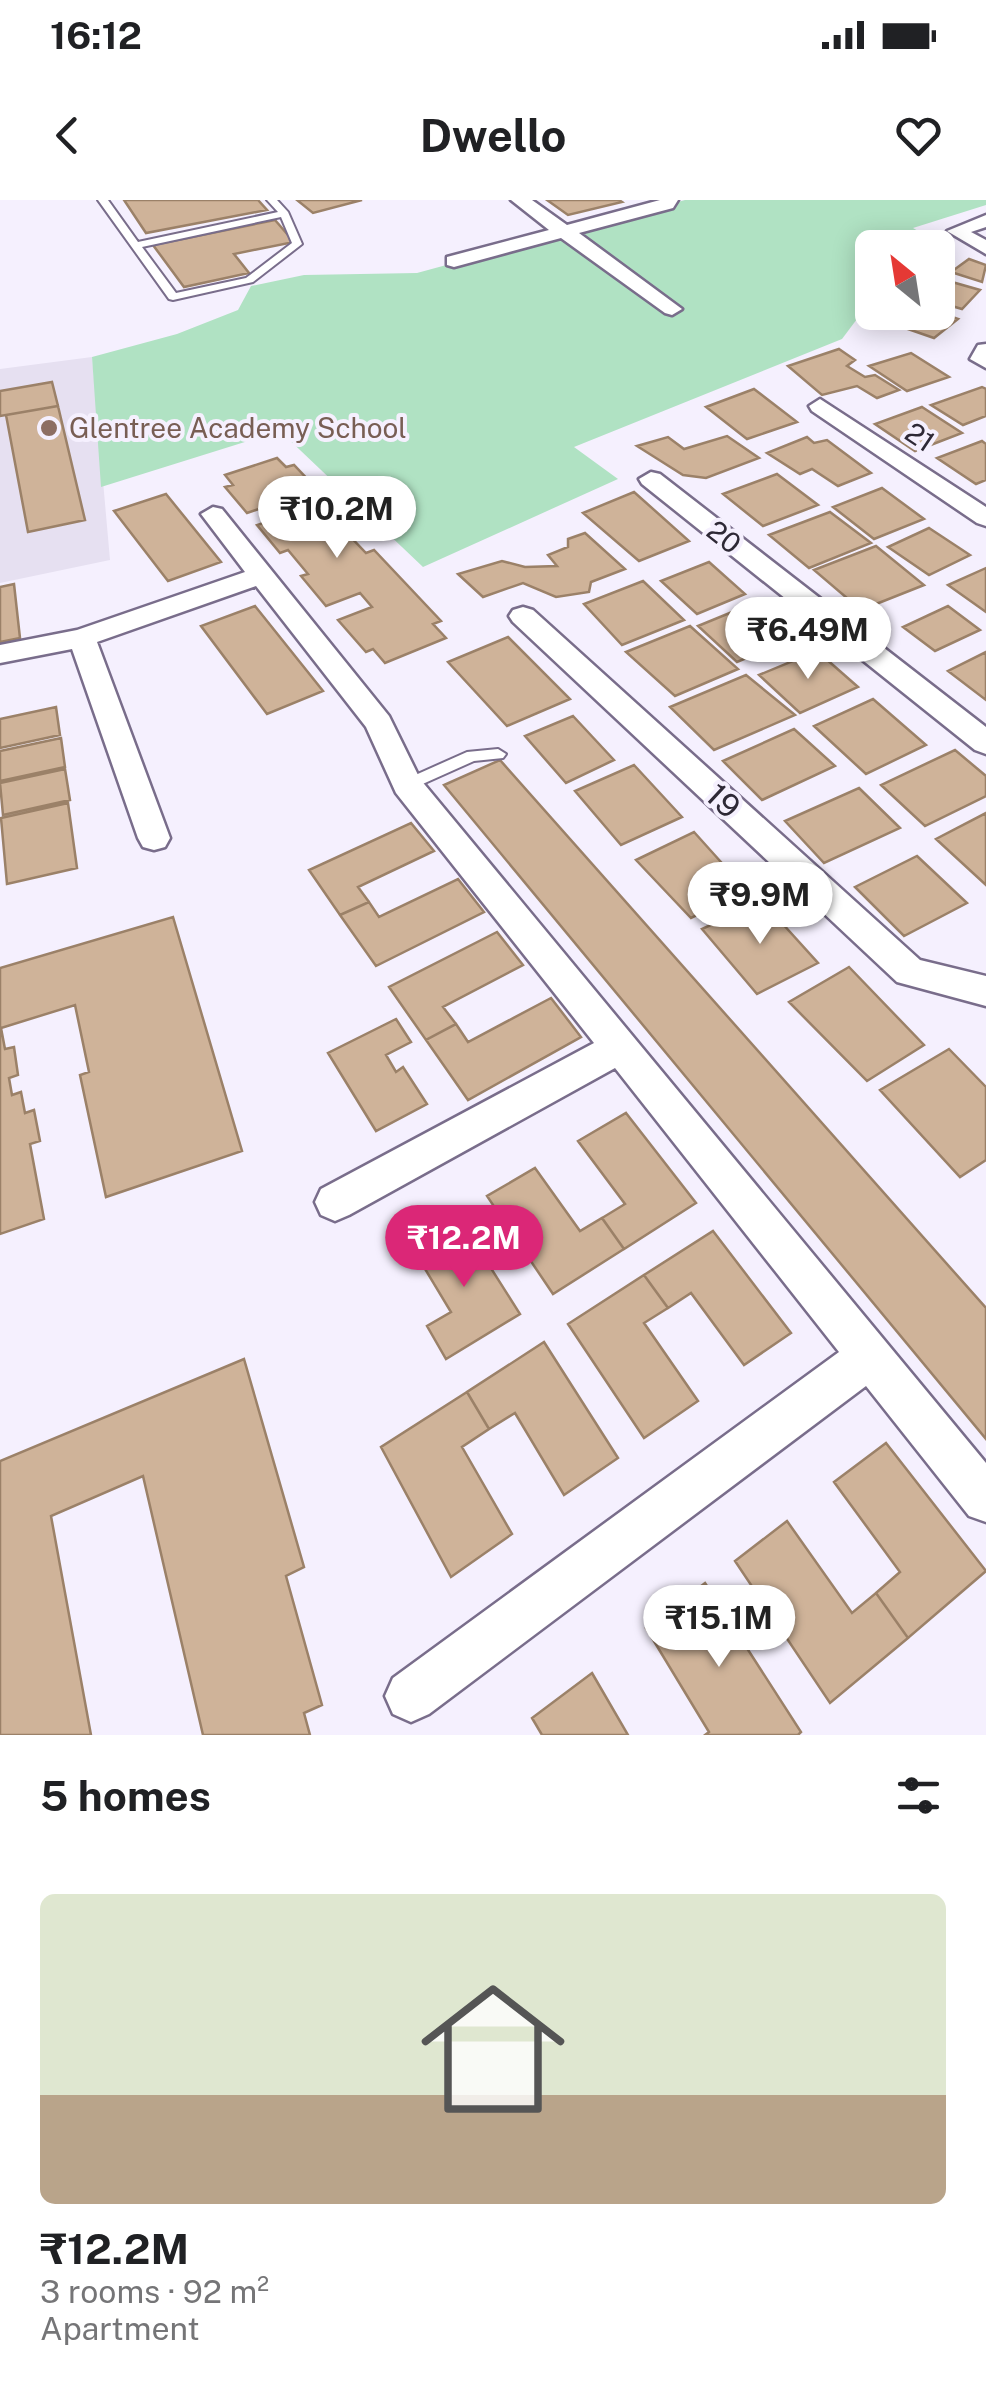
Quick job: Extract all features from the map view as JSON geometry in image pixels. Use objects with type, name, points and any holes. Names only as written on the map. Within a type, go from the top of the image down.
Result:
[{"type":"street","points":[[520,200],[672,309]]},
{"type":"street","points":[[454,261],[667,204],[669,200]]},
{"type":"street","points":[[986,221],[956,231],[986,248]]},
{"type":"street","points":[[986,350],[981,360],[986,362]]},
{"type":"street","name":"21","points":[[820,406],[986,518]]},
{"type":"street","name":"20","points":[[651,479],[986,743]]},
{"type":"street","points":[[213,514],[379,723],[407,785],[986,1499]]},
{"type":"street","points":[[0,654],[82,638],[261,575]]},
{"type":"street","name":"19","points":[[522,616],[909,972],[985,988]]},
{"type":"street","points":[[82,638],[154,838]]},
{"type":"street","points":[[335,1202],[620,1047]]},
{"type":"street","points":[[411,1696],[870,1356]]},
{"type":"lane","points":[[103,200],[173,297],[249,280],[294,248],[298,240],[272,200]]},
{"type":"lane","points":[[136,246],[284,214]]},
{"type":"lane","points":[[407,785],[472,756],[498,754]]},
{"type":"shaded area","name":"Glentree Academy School","points":[[92,357],[110,560],[0,583],[0,369]]},
{"type":"green space","points":[[685,200],[986,200],[986,205],[913,228],[916,230],[855,230],[855,322],[842,339],[574,447],[618,479],[423,567],[280,431],[101,487],[92,357],[177,334],[238,310],[251,286],[304,275],[417,273]]},
{"type":"building","points":[[124,200],[258,200],[267,210],[146,233]]},
{"type":"building","points":[[297,200],[362,200],[313,213]]},
{"type":"building","points":[[547,200],[619,200],[622,202],[568,215]]},
{"type":"building","points":[[275,220],[294,242],[234,254],[249,273],[184,287],[153,245]]},
{"type":"building","points":[[969,259],[986,265],[982,282],[955,273]]},
{"type":"building","points":[[955,283],[980,290],[962,309],[955,307]]},
{"type":"building","points":[[911,330],[944,330],[934,338]]},
{"type":"building","points":[[839,349],[855,360],[847,366],[865,377],[875,375],[899,390],[877,398],[857,386],[822,395],[788,366]]},
{"type":"building","points":[[911,353],[949,377],[907,391],[869,366]]},
{"type":"building","points":[[52,382],[58,406],[0,416],[0,391]]},
{"type":"building","points":[[982,387],[986,389],[986,416],[963,425],[931,405]]},
{"type":"building","points":[[754,389],[797,422],[747,439],[706,407]]},
{"type":"building","points":[[58,406],[85,520],[28,532],[6,415]]},
{"type":"building","points":[[922,407],[962,433],[915,451],[875,424]]},
{"type":"building","points":[[727,436],[759,458],[706,478],[683,475],[637,446],[668,437],[684,449]]},
{"type":"building","points":[[807,437],[814,443],[827,440],[871,473],[838,486],[812,469],[800,474],[767,453]]},
{"type":"building","points":[[982,441],[986,444],[986,480],[976,484],[937,458]]},
{"type":"building","points":[[277,458],[286,467],[294,465],[353,527],[344,530],[366,553],[374,550],[441,621],[433,624],[446,638],[385,663],[373,649],[366,652],[338,620],[372,607],[360,593],[326,606],[301,576],[308,574],[288,550],[280,553],[257,525],[290,514],[279,502],[247,513],[225,487],[233,485],[225,475]]},
{"type":"building","points":[[777,474],[818,505],[763,526],[723,494]]},
{"type":"building","points":[[882,488],[924,519],[874,539],[833,507]]},
{"type":"building","points":[[634,492],[689,541],[639,561],[583,513]]},
{"type":"building","points":[[166,494],[221,562],[168,581],[114,511]]},
{"type":"building","points":[[830,512],[871,543],[809,568],[769,535]]},
{"type":"building","points":[[929,528],[970,555],[929,575],[888,547]]},
{"type":"building","points":[[585,533],[625,569],[591,582],[589,592],[556,597],[523,583],[483,597],[458,574],[502,561],[525,567],[557,566],[548,555],[568,547],[568,539]]},
{"type":"building","points":[[876,546],[924,585],[861,610],[814,570]]},
{"type":"building","points":[[709,562],[745,594],[697,614],[661,581]]},
{"type":"building","points":[[986,568],[986,612],[948,585]]},
{"type":"building","points":[[643,581],[684,620],[622,645],[584,604]]},
{"type":"building","points":[[14,584],[20,638],[0,642],[0,587]]},
{"type":"building","points":[[754,603],[794,638],[737,662],[698,626]]},
{"type":"building","points":[[255,606],[323,691],[267,714],[201,626]]},
{"type":"building","points":[[948,606],[980,630],[935,651],[903,627]]},
{"type":"building","points":[[690,626],[738,669],[675,696],[626,652]]},
{"type":"building","points":[[508,637],[570,699],[507,726],[448,662]]},
{"type":"building","points":[[817,651],[858,687],[800,713],[759,675]]},
{"type":"building","points":[[986,652],[986,700],[948,671]]},
{"type":"building","points":[[746,675],[795,715],[714,750],[670,707]]},
{"type":"building","points":[[873,699],[926,745],[866,774],[814,726]]},
{"type":"building","points":[[56,707],[60,735],[0,748],[0,719]]},
{"type":"building","points":[[573,716],[614,760],[566,783],[525,736]]},
{"type":"building","points":[[794,729],[835,766],[762,800],[723,761]]},
{"type":"building","points":[[61,738],[65,767],[0,781],[0,751]]},
{"type":"building","points":[[955,750],[986,776],[986,796],[925,826],[881,785]]},
{"type":"building","points":[[500,760],[986,1308],[986,1439],[444,785]]},
{"type":"building","points":[[634,765],[682,817],[621,845],[575,791]]},
{"type":"building","points":[[65,769],[70,800],[3,815],[0,783]]},
{"type":"building","points":[[859,788],[900,828],[824,863],[785,821]]},
{"type":"building","points":[[68,803],[77,868],[7,884],[1,818]]},
{"type":"building","points":[[986,813],[986,885],[936,839]]},
{"type":"building","points":[[411,823],[434,851],[358,887],[369,902],[340,915],[309,870]]},
{"type":"building","points":[[694,832],[747,891],[691,918],[636,860]]},
{"type":"building","points":[[917,856],[967,903],[904,936],[855,887]]},
{"type":"building","points":[[458,879],[484,912],[376,966],[340,915],[369,902],[379,917]]},
{"type":"building","points":[[762,901],[818,963],[757,994],[702,929]]},
{"type":"building","points":[[173,917],[242,1151],[106,1197],[80,1075],[89,1072],[75,1005],[1,1028],[5,1049],[14,1047],[18,1075],[9,1078],[12,1095],[21,1092],[25,1113],[34,1110],[40,1141],[30,1144],[44,1219],[0,1234],[0,968]]},
{"type":"building","points":[[497,932],[523,965],[443,1007],[456,1024],[426,1040],[389,987]]},
{"type":"building","points":[[849,967],[924,1045],[867,1081],[789,1002]]},
{"type":"building","points":[[551,998],[581,1037],[468,1100],[426,1040],[456,1024],[468,1042]]},
{"type":"building","points":[[396,1019],[411,1042],[386,1055],[396,1072],[403,1067],[427,1104],[376,1131],[328,1053]]},
{"type":"building","points":[[949,1049],[986,1087],[986,1160],[960,1177],[880,1090]]},
{"type":"building","points":[[626,1113],[696,1203],[624,1249],[602,1218],[625,1204],[578,1141]]},
{"type":"building","points":[[535,1168],[580,1231],[602,1218],[624,1249],[553,1294],[487,1196]]},
{"type":"building","points":[[461,1221],[520,1314],[446,1359],[427,1326],[451,1312],[413,1249]]},
{"type":"building","points":[[713,1231],[791,1333],[744,1365],[691,1293],[668,1308],[644,1275]]},
{"type":"building","points":[[644,1275],[668,1308],[644,1323],[698,1401],[644,1438],[568,1324]]},
{"type":"building","points":[[544,1342],[618,1458],[564,1495],[515,1413],[489,1429],[467,1392]]},
{"type":"building","points":[[244,1359],[304,1567],[286,1576],[322,1705],[304,1713],[310,1735],[203,1735],[143,1476],[51,1516],[91,1735],[0,1735],[0,1461]]},
{"type":"building","points":[[467,1392],[489,1429],[462,1447],[512,1534],[451,1577],[381,1447]]},
{"type":"building","points":[[886,1443],[986,1571],[908,1638],[876,1593],[900,1572],[834,1482]]},
{"type":"building","points":[[787,1521],[852,1613],[876,1593],[908,1638],[830,1703],[735,1561]]},
{"type":"building","points":[[705,1583],[801,1732],[798,1735],[705,1735],[709,1732],[646,1628]]},
{"type":"building","points":[[592,1673],[628,1735],[542,1735],[532,1718]]},
{"type":"place","name":"Glentree Academy School","points":[[49,428]]}]
